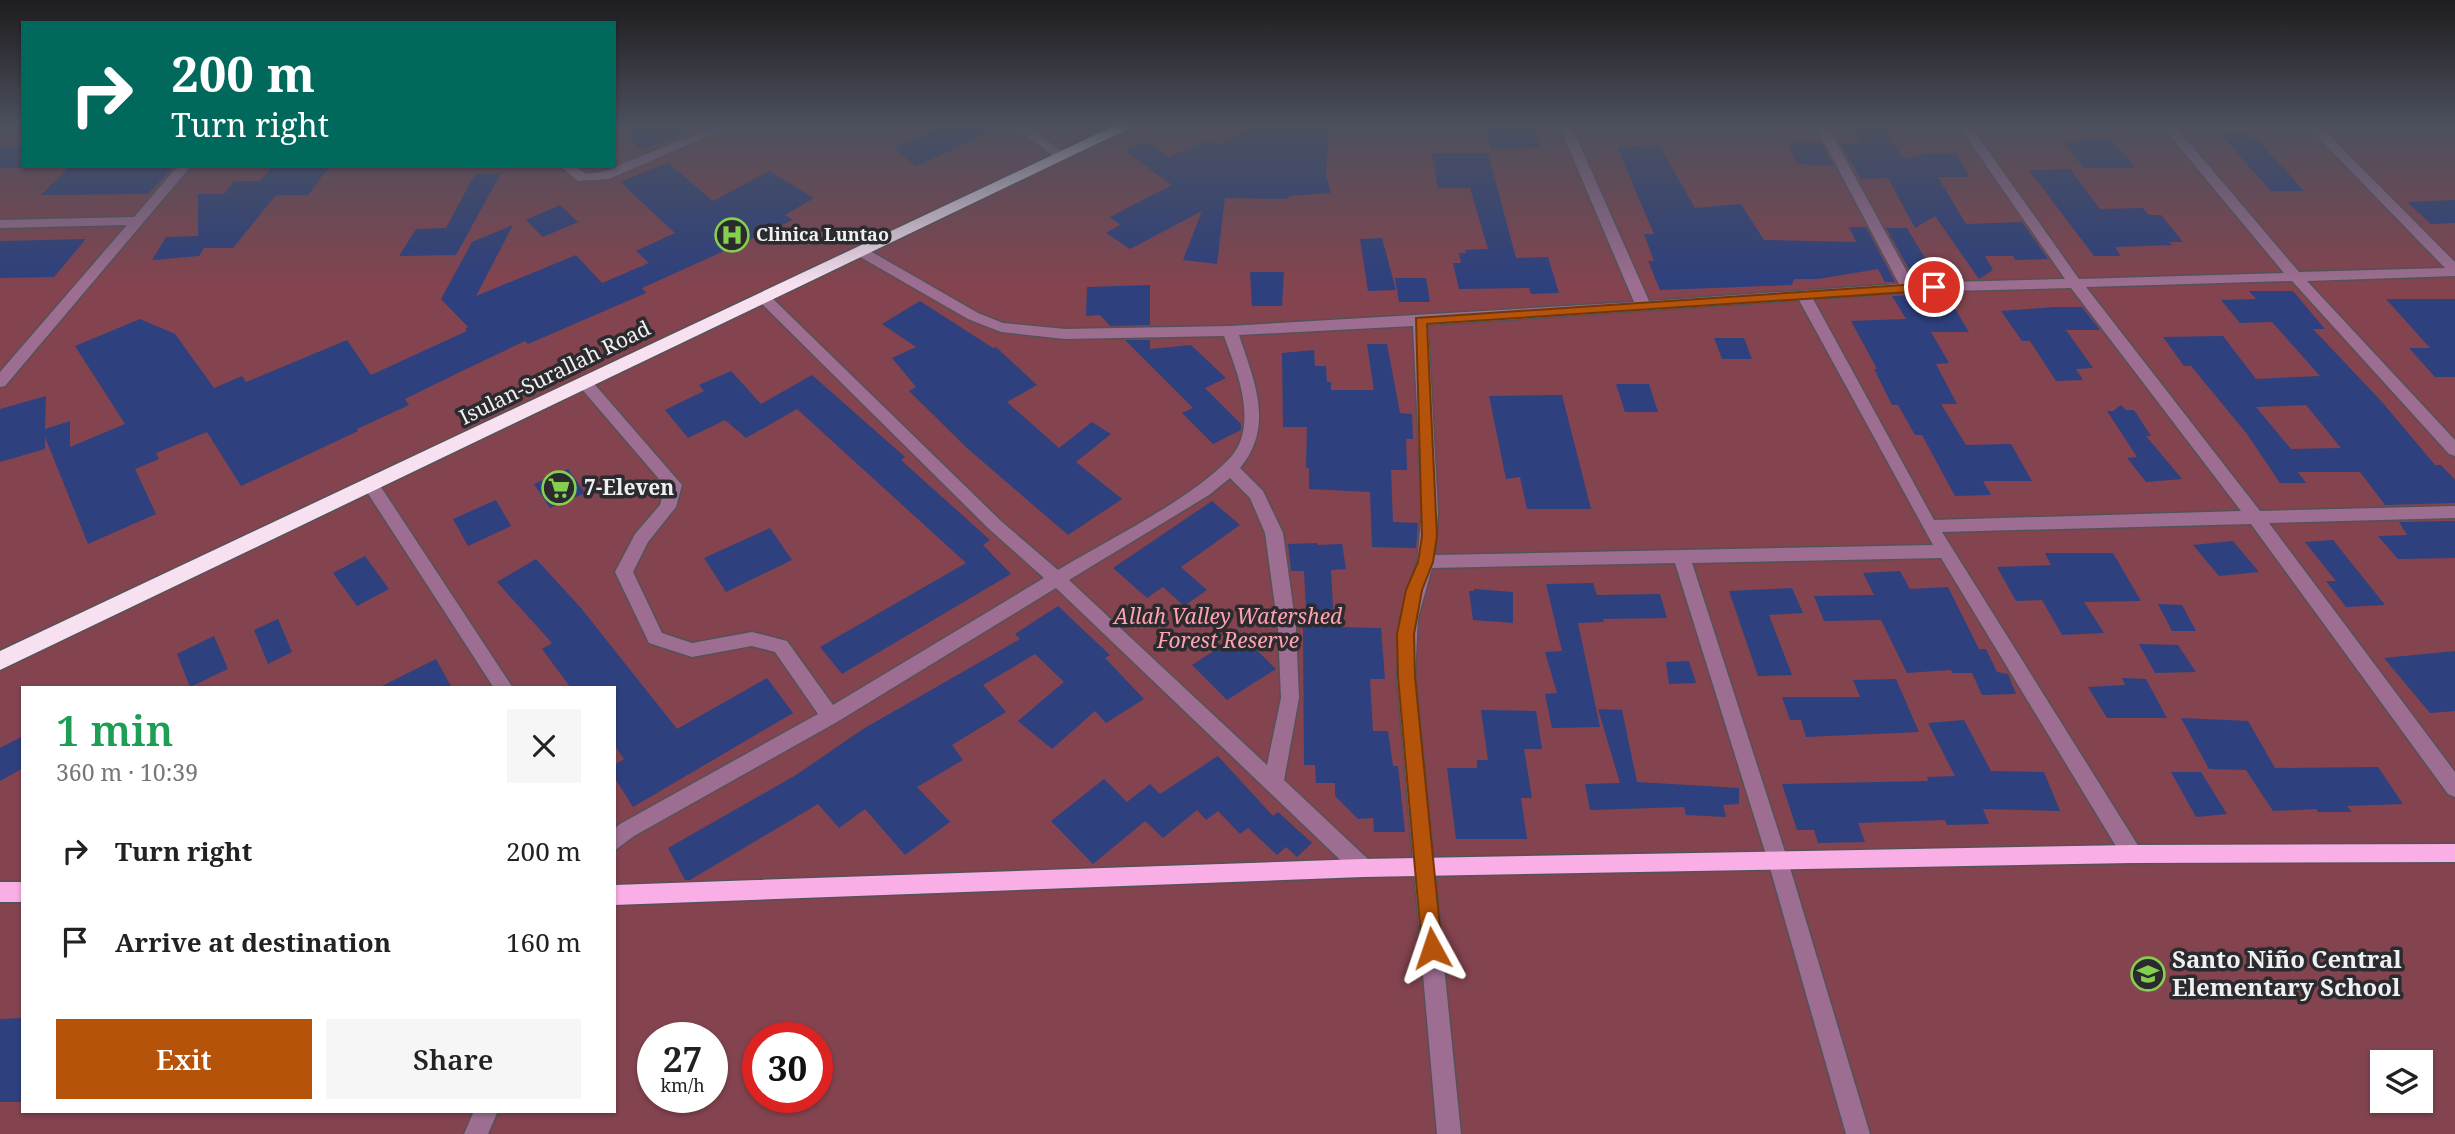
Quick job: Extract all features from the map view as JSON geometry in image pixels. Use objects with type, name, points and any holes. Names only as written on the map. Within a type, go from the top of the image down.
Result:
[{"type":"highway","name":"Isulan-Surallah Road","points":[[0,661],[1015,178]]},
{"type":"main road","points":[[616,895],[1363,868],[2132,854],[2455,853]]},
{"type":"main road","points":[[0,892],[21,892]]},
{"type":"street","points":[[0,382],[174,178]]},
{"type":"street","points":[[1588,178],[1643,305]]},
{"type":"street","points":[[1849,178],[1908,288]]},
{"type":"street","points":[[2001,178],[2076,284],[2255,517],[2455,788]]},
{"type":"street","points":[[2212,178],[2295,276],[2455,450]]},
{"type":"street","points":[[2364,178],[2455,271]]},
{"type":"street","points":[[0,224],[135,222]]},
{"type":"street","points":[[860,251],[973,316],[1001,327],[1065,334],[1230,331],[1420,321],[1908,288],[2455,271]]},
{"type":"street","points":[[1804,296],[1929,526],[2132,854]]},
{"type":"street","points":[[764,298],[995,525],[1058,580],[1363,868]]},
{"type":"street","points":[[1420,321],[1430,512],[1426,562],[1414,590],[1405,634],[1406,677],[1449,1134]]},
{"type":"street","points":[[616,840],[627,830],[830,716],[1203,491],[1240,458],[1251,439],[1255,418],[1230,331]]},
{"type":"street","points":[[585,383],[674,485],[668,507],[640,538],[624,572],[655,638],[692,650],[752,639],[781,646],[830,716]]},
{"type":"street","points":[[1229,467],[1257,495],[1274,533],[1287,628],[1290,698],[1273,784]]},
{"type":"street","points":[[371,485],[503,686]]},
{"type":"street","points":[[1929,526],[2455,512]]},
{"type":"street","points":[[1426,562],[1946,551]]},
{"type":"street","points":[[1682,558],[1777,861],[1858,1134]]},
{"type":"street","points":[[476,1134],[485,1113]]},
{"type":"green space","name":"Allah Valley Watershed Forest Reserve","points":[[0,178],[2455,178],[2455,1134],[0,1134]]},
{"type":"building","points":[[58,178],[163,178],[148,194],[41,195]]},
{"type":"building","points":[[262,178],[321,178],[308,195],[276,195],[233,248],[204,248],[199,256],[152,260],[166,237],[198,236],[198,194],[224,194],[234,181],[260,181]]},
{"type":"building","points":[[473,178],[498,178],[456,255],[399,256],[416,229],[446,228]]},
{"type":"building","points":[[630,178],[686,178],[713,201],[756,178],[781,178],[814,198],[785,215],[793,220],[642,288],[646,293],[528,344],[525,341],[462,371],[405,399],[409,405],[241,486],[207,432],[156,453],[159,459],[135,469],[156,514],[88,544],[45,437],[45,449],[0,462],[0,409],[46,396],[45,429],[70,421],[70,447],[125,424],[75,346],[140,319],[175,334],[214,388],[242,376],[246,382],[347,340],[371,375],[467,331],[465,329],[468,327],[441,299],[472,242],[513,225],[476,296],[576,255],[602,283],[649,263],[636,251],[675,233],[620,182]]},
{"type":"building","points":[[1162,178],[1327,178],[1331,193],[1289,196],[1288,199],[1225,198],[1217,264],[1183,260],[1202,211],[1130,249],[1106,233],[1120,225],[1110,217],[1172,185]]},
{"type":"building","points":[[1436,178],[1495,178],[1516,258],[1548,257],[1559,293],[1531,294],[1529,288],[1459,289],[1453,263],[1461,263],[1459,253],[1466,253],[1465,250],[1488,249],[1470,188],[1438,188]]},
{"type":"building","points":[[1630,178],[1678,178],[1695,208],[1741,204],[1764,240],[1856,242],[1849,227],[1866,227],[1895,282],[1885,282],[1878,269],[1818,279],[1794,279],[1792,285],[1660,290],[1648,261],[1654,261],[1644,234],[1654,234]]},
{"type":"building","points":[[1860,178],[1939,178],[1966,224],[2022,222],[2048,259],[2015,260],[2013,256],[1985,256],[1993,270],[1979,279],[1935,216],[1915,228],[1888,178]]},
{"type":"building","points":[[2035,178],[2077,178],[2100,209],[2143,208],[2149,215],[2161,215],[2183,242],[2169,242],[2172,245],[2115,247],[2121,256],[2094,256]]},
{"type":"building","points":[[2259,178],[2292,178],[2304,191],[2271,191]]},
{"type":"building","points":[[2455,200],[2455,223],[2431,224],[2407,202]]},
{"type":"building","points":[[560,205],[578,222],[543,237],[526,220]]},
{"type":"building","points":[[1886,228],[1907,228],[1938,280],[1915,280]]},
{"type":"building","points":[[1382,238],[1396,290],[1368,291],[1360,239]]},
{"type":"building","points":[[86,239],[54,277],[0,278],[0,241]]},
{"type":"building","points":[[1250,272],[1284,272],[1282,306],[1252,306]]},
{"type":"building","points":[[1395,278],[1426,278],[1430,302],[1399,302]]},
{"type":"building","points":[[1150,285],[1150,325],[1110,326],[1100,315],[1086,316],[1087,287]]},
{"type":"building","points":[[2249,291],[2293,291],[2325,329],[2313,329],[2382,402],[2435,465],[2441,465],[2455,480],[2455,503],[2385,505],[2360,472],[2298,472],[2306,483],[2280,483],[2247,434],[2191,366],[2184,366],[2163,337],[2223,336],[2256,379],[2320,376],[2272,322],[2240,323],[2221,300],[2256,299]],"holes":[[[2306,405],[2341,448],[2291,449],[2256,407]]]},
{"type":"building","points":[[1946,294],[1969,332],[1931,332],[1949,363],[1936,364],[1957,404],[1941,404],[1966,445],[2011,444],[2032,481],[1983,481],[1991,495],[1955,496],[1922,435],[1915,435],[1898,405],[1892,405],[1874,369],[1877,369],[1851,321],[1906,319],[1892,296]]},
{"type":"building","points":[[2386,299],[2455,299],[2455,377],[2435,377],[2409,348],[2430,348]]},
{"type":"building","points":[[920,301],[993,348],[996,347],[1037,385],[1007,402],[1059,448],[1092,422],[1111,434],[1076,462],[1122,499],[1068,535],[967,448],[909,391],[916,387],[892,358],[916,347],[882,324]]},
{"type":"building","points":[[2082,307],[2100,330],[2066,330],[2093,368],[2076,369],[2083,380],[2056,381],[2030,341],[2022,341],[2001,311]]},
{"type":"building","points":[[1714,338],[1744,338],[1752,359],[1722,359]]},
{"type":"building","points":[[1125,340],[1150,340],[1150,349],[1191,345],[1226,378],[1205,388],[1241,424],[1241,430],[1213,444],[1182,413],[1193,408]]},
{"type":"building","points":[[1367,344],[1387,344],[1400,413],[1412,414],[1413,439],[1406,439],[1407,470],[1391,470],[1393,522],[1418,523],[1416,548],[1372,547],[1370,492],[1309,489],[1309,468],[1306,468],[1307,427],[1283,427],[1282,353],[1314,350],[1315,366],[1326,366],[1327,382],[1331,382],[1331,390],[1374,390]]},
{"type":"building","points":[[731,371],[761,404],[812,375],[905,457],[901,460],[990,540],[983,545],[1011,574],[842,674],[820,647],[966,563],[797,409],[746,438],[725,420],[688,438],[665,410],[704,391],[699,385]]},
{"type":"building","points":[[1616,384],[1649,384],[1658,412],[1625,412]]},
{"type":"building","points":[[1562,395],[1591,509],[1527,509],[1520,477],[1506,479],[1489,396]]},
{"type":"building","points":[[2121,405],[2126,410],[2134,410],[2151,436],[2146,436],[2182,479],[2146,482],[2127,458],[2137,457],[2107,411],[2113,411]]},
{"type":"building","points":[[568,469],[585,493],[550,508],[534,484]]},
{"type":"building","points":[[496,500],[511,526],[468,546],[453,519]]},
{"type":"building","points":[[1212,501],[1240,525],[1181,567],[1207,590],[1184,606],[1163,587],[1147,598],[1113,568]]},
{"type":"building","points":[[2455,521],[2455,558],[2398,559],[2378,536],[2407,535],[2399,522]]},
{"type":"building","points":[[770,528],[792,560],[726,592],[704,558]]},
{"type":"building","points":[[2333,540],[2385,605],[2346,607],[2326,581],[2336,581],[2305,542]]},
{"type":"building","points":[[2233,541],[2259,572],[2219,576],[2193,545]]},
{"type":"building","points":[[1288,544],[1342,544],[1346,569],[1331,570],[1334,627],[1381,628],[1385,679],[1370,679],[1373,731],[1388,731],[1393,766],[1398,766],[1405,832],[1374,832],[1373,818],[1358,819],[1335,796],[1335,783],[1316,783],[1315,765],[1304,765],[1303,627],[1307,627],[1304,571],[1291,571]]},
{"type":"building","points":[[2045,553],[2113,553],[2141,601],[2084,602],[2104,633],[2062,635],[2042,600],[2016,601],[1997,567],[2051,565]]},
{"type":"building","points":[[365,556],[389,589],[357,606],[333,573]]},
{"type":"building","points":[[536,559],[581,608],[677,729],[767,678],[793,713],[633,807],[616,780],[616,764],[624,759],[616,748],[616,686],[570,686],[542,649],[552,643],[497,582]]},
{"type":"building","points":[[1900,571],[1910,589],[1948,587],[1979,649],[1986,649],[1997,672],[2008,674],[2016,694],[1982,695],[1972,673],[1952,673],[1951,670],[1907,673],[1881,620],[1824,621],[1814,596],[1874,595],[1863,573]]},
{"type":"building","points":[[1593,583],[1597,595],[1660,594],[1667,618],[1603,619],[1604,622],[1578,623],[1600,727],[1552,728],[1545,694],[1557,693],[1545,652],[1562,651],[1546,584]]},
{"type":"building","points":[[1792,588],[1803,613],[1769,615],[1792,675],[1758,676],[1729,591]]},
{"type":"building","points":[[1474,589],[1513,592],[1513,623],[1473,620],[1469,591]]},
{"type":"building","points":[[2158,604],[2182,605],[2196,631],[2172,631]]},
{"type":"building","points":[[1058,606],[1110,655],[1105,658],[1144,699],[1106,723],[1095,711],[1052,749],[1018,721],[1064,682],[1035,654],[983,685],[1006,712],[952,745],[963,760],[917,787],[950,822],[905,855],[865,809],[839,828],[818,804],[690,880],[685,880],[668,848],[796,775],[863,729],[1020,639],[1015,634]]},
{"type":"building","points":[[278,619],[292,652],[268,664],[254,630]]},
{"type":"building","points":[[1240,634],[1276,669],[1227,700],[1192,665]]},
{"type":"building","points":[[214,636],[228,669],[190,686],[177,654]]},
{"type":"building","points":[[2139,644],[2178,645],[2196,672],[2155,673]]},
{"type":"building","points":[[2455,651],[2455,711],[2430,713],[2384,658]]},
{"type":"building","points":[[436,659],[451,686],[382,686]]},
{"type":"building","points":[[1689,661],[1696,683],[1669,684],[1666,662]]},
{"type":"building","points":[[2122,678],[2146,679],[2167,718],[2107,718],[2088,687],[2125,685]]},
{"type":"building","points":[[1896,679],[1919,732],[1806,737],[1801,720],[1790,720],[1782,697],[1860,697],[1853,680]]},
{"type":"building","points":[[1598,709],[1622,710],[1637,782],[1739,788],[1739,804],[1723,805],[1726,817],[1686,815],[1684,807],[1590,810],[1585,784],[1620,783]]},
{"type":"building","points":[[1481,710],[1536,711],[1542,749],[1524,749],[1532,798],[1521,798],[1527,839],[1456,839],[1447,768],[1477,768],[1477,760],[1488,760]]},
{"type":"building","points":[[2181,718],[2248,721],[2275,768],[2378,767],[2403,804],[2347,806],[2352,812],[2318,812],[2316,809],[2273,811],[2246,770],[2209,769]]},
{"type":"building","points":[[1964,720],[1991,771],[2044,772],[2060,811],[1983,809],[1989,824],[1947,825],[1945,820],[1858,823],[1865,842],[1818,843],[1814,830],[1797,830],[1782,784],[1928,781],[1927,777],[1955,776],[1928,723]]},
{"type":"building","points":[[21,737],[21,769],[0,781],[0,748]]},
{"type":"building","points":[[1218,756],[1273,816],[1278,812],[1312,843],[1297,857],[1286,847],[1277,855],[1248,828],[1240,834],[1218,811],[1206,820],[1197,810],[1163,838],[1145,821],[1093,864],[1051,821],[1104,779],[1127,802],[1150,784],[1160,794]]},
{"type":"building","points":[[2171,772],[2201,772],[2227,814],[2196,817]]},
{"type":"building","points":[[21,1018],[21,1102],[0,1102],[0,1019]]},
{"type":"place","name":"Clinica Luntao","points":[[732,235]]},
{"type":"place","name":"7-Eleven","points":[[559,488]]},
{"type":"place","name":"Santo Niño Central Elementary School","points":[[2148,974]]},
{"type":"route","points":[[1432,948],[1406,677],[1405,634],[1414,590],[1426,562],[1429,536],[1420,321],[1934,287]]}]
